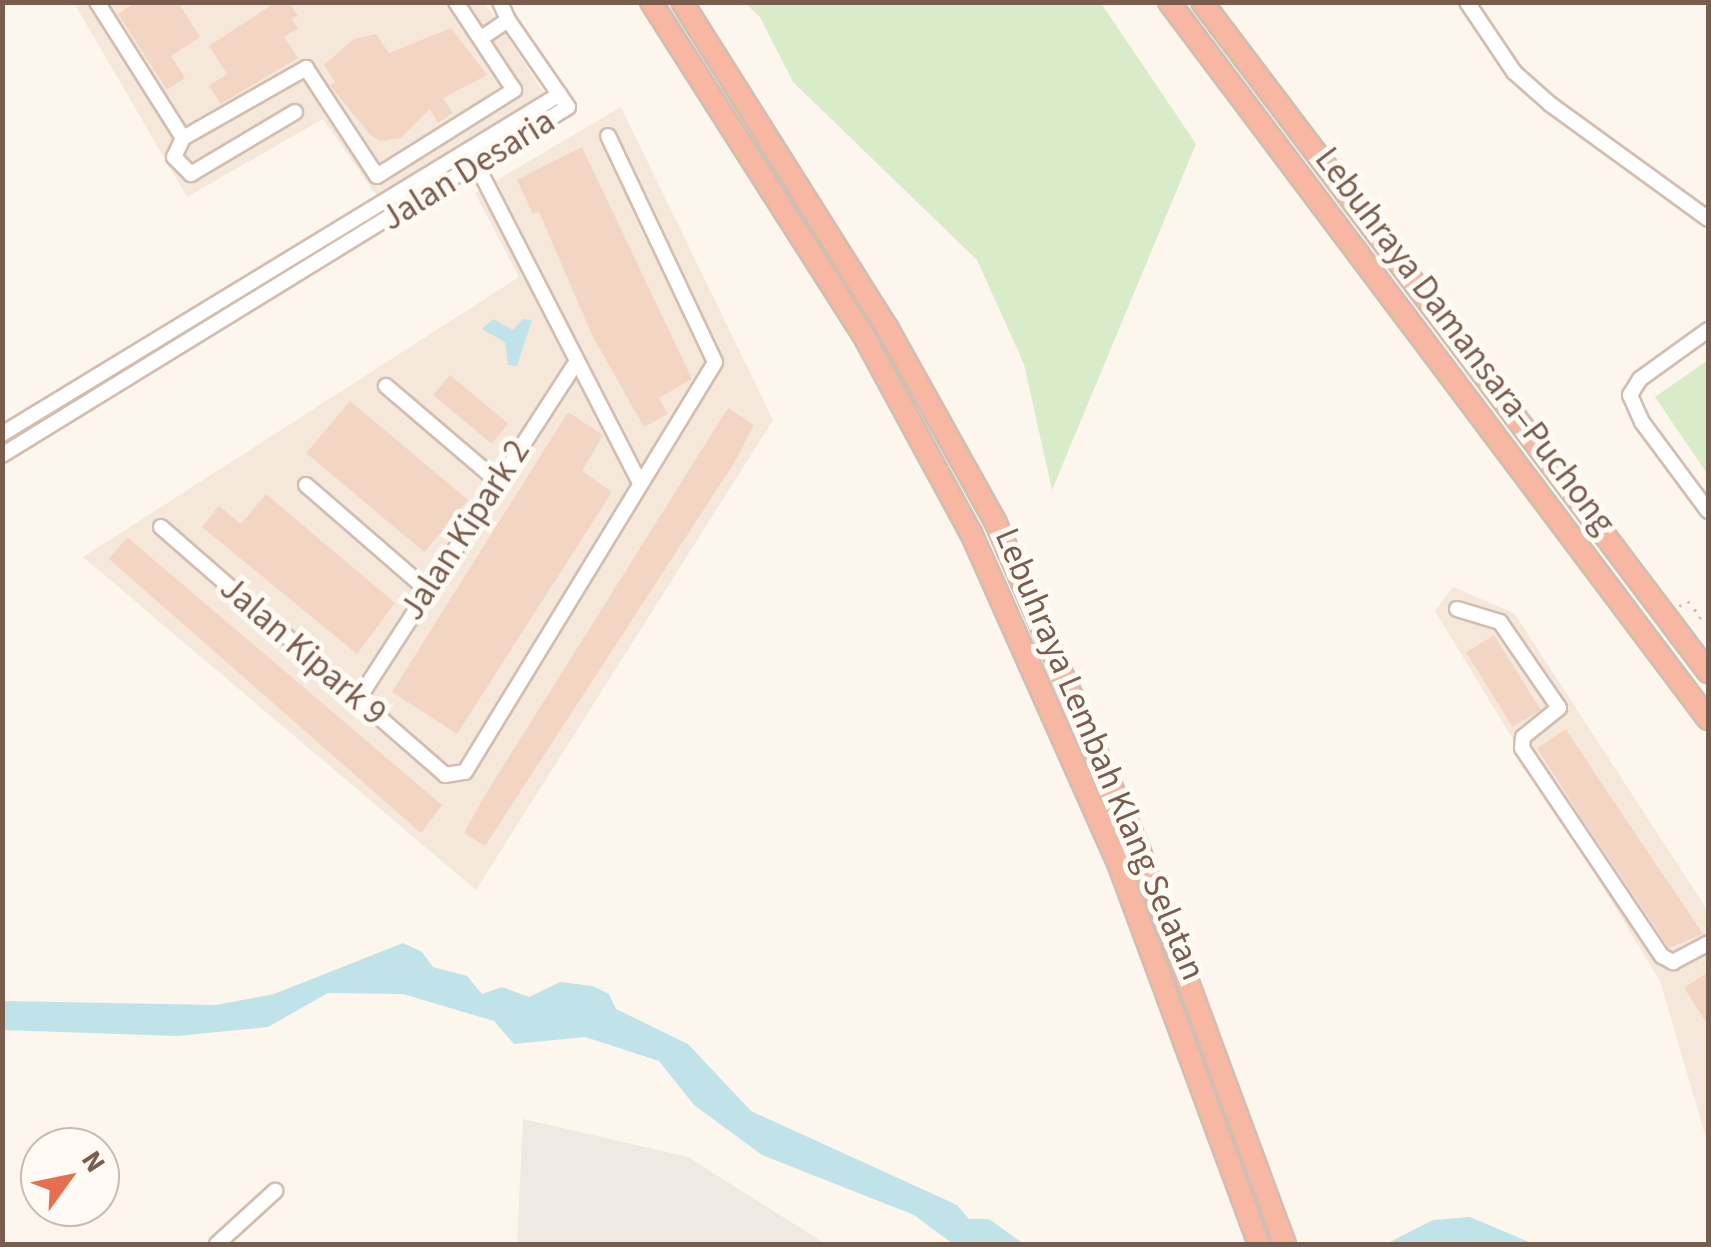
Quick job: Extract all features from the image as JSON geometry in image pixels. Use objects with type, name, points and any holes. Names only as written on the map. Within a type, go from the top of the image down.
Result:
[{"type":"highway","name":"Lebuhraya Lembah Klang Selatan","points":[[650,2],[866,340],[971,533],[1038,676],[1118,864],[1255,1234]]},
{"type":"highway","name":"Lebuhraya Lembah Klang Selatan","points":[[682,2],[888,329],[995,520],[1058,652],[1140,852],[1285,1243]]},
{"type":"highway","name":"Lebuhraya Damansara–Puchong","points":[[1169,2],[1708,720]]},
{"type":"highway","name":"Lebuhraya Damansara–Puchong","points":[[1202,2],[1708,672]]},
{"type":"street","points":[[97,2],[183,138]]},
{"type":"street","points":[[377,176],[514,90],[483,36],[456,2]]},
{"type":"street","points":[[500,2],[508,20],[560,94]]},
{"type":"street","points":[[1467,2],[1526,83],[1708,219]]},
{"type":"street","points":[[483,36],[508,20]]},
{"type":"street","points":[[295,112],[191,174],[174,157],[183,138],[306,68],[390,196]]},
{"type":"street","name":"Jalan Desaria","points":[[2,434],[560,94],[568,106],[477,166],[2,454]]},
{"type":"street","points":[[468,150],[575,364],[640,483],[715,362],[608,136]]},
{"type":"street","points":[[1708,330],[1640,380],[1630,395],[1642,422],[1708,511]]},
{"type":"street","name":"Jalan Kipark 2","points":[[359,698],[495,479],[575,364]]},
{"type":"street","points":[[386,386],[495,479]]},
{"type":"street","name":"Jalan Kipark 9","points":[[161,527],[445,775],[464,772],[640,483]]},
{"type":"street","points":[[306,485],[426,589]]},
{"type":"street","points":[[1457,609],[1500,622],[1559,708],[1522,737],[1522,748],[1662,956],[1673,962],[1708,943]]},
{"type":"street","points":[[217,1244],[275,1191]]},
{"type":"shaded area","points":[[74,3],[485,3],[545,94],[376,195],[323,119],[187,197]]},
{"type":"shaded area","points":[[621,107],[773,420],[476,890],[83,557],[519,277],[475,193]]},
{"type":"shaded area","points":[[1453,587],[1514,613],[1708,911],[1708,1145],[1660,981],[1435,611]]},
{"type":"shaded area","points":[[523,1119],[688,1157],[826,1244],[517,1244]]},
{"type":"green space","points":[[745,3],[1101,3],[1196,144],[1052,490],[1024,364],[977,260],[793,82],[760,17]]},
{"type":"green space","points":[[1708,360],[1708,475],[1655,397]]},
{"type":"water","points":[[493,319],[513,330],[523,319],[532,320],[517,366],[508,365],[505,342],[482,329]]},
{"type":"water","points":[[403,943],[422,952],[433,967],[467,976],[482,994],[502,987],[529,997],[560,982],[593,986],[609,994],[616,1009],[688,1044],[751,1111],[957,1205],[969,1219],[989,1219],[1024,1244],[953,1244],[914,1215],[762,1155],[694,1105],[659,1061],[585,1037],[514,1044],[494,1021],[403,994],[328,993],[268,1027],[177,1036],[3,1030],[3,1001],[216,1005],[274,994]]},
{"type":"water","points":[[1470,1217],[1534,1244],[1386,1244],[1433,1220]]},
{"type":"building","points":[[136,2],[178,2],[200,37],[171,56],[185,78],[167,90],[118,14]]},
{"type":"building","points":[[276,2],[289,2],[298,16],[292,19],[298,28],[284,37],[298,58],[221,104],[209,86],[227,74],[209,46]]},
{"type":"building","points":[[451,28],[487,75],[443,98],[453,113],[438,123],[430,109],[401,138],[380,141],[370,135],[330,85],[335,82],[324,65],[354,39],[376,34],[389,53]]},
{"type":"building","points":[[582,147],[692,379],[659,398],[668,414],[644,427],[593,337],[539,212],[533,214],[517,180]]},
{"type":"building","points":[[450,375],[508,424],[492,444],[433,395]]},
{"type":"building","points":[[350,401],[468,500],[424,552],[306,453]]},
{"type":"building","points":[[728,408],[754,425],[734,463],[485,846],[464,833],[485,795]]},
{"type":"building","points":[[568,412],[603,435],[582,471],[612,492],[457,734],[392,692]]},
{"type":"building","points":[[266,494],[395,603],[357,654],[202,527],[219,506],[241,524]]},
{"type":"building","points":[[127,537],[442,805],[421,833],[109,559]]},
{"type":"building","points":[[1494,635],[1541,710],[1513,727],[1466,652]]},
{"type":"building","points":[[1566,729],[1703,934],[1669,948],[1579,814],[1537,748]]},
{"type":"building","points":[[1708,972],[1708,1025],[1684,988]]}]
